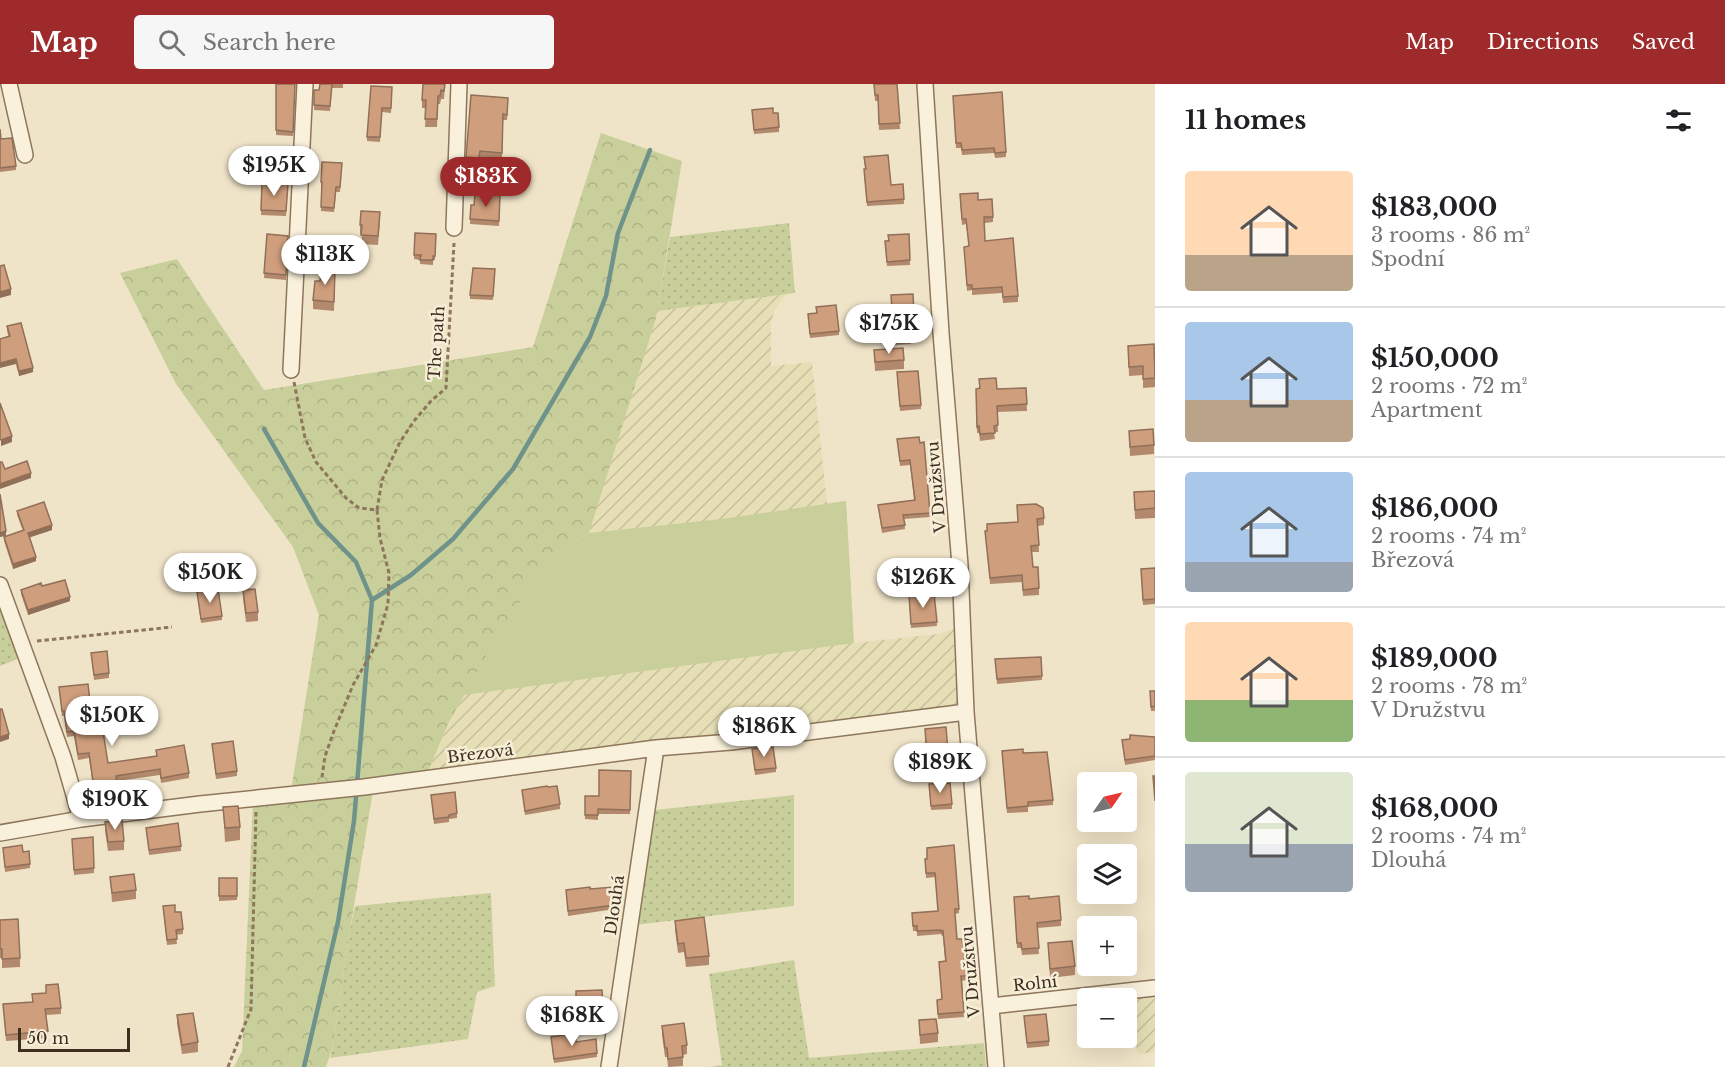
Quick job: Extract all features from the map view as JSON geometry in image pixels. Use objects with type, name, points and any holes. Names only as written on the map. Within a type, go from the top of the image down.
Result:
[{"type":"street","points":[[9,84],[25,155]]},
{"type":"street","points":[[291,369],[305,84]]},
{"type":"street","points":[[454,228],[459,84]]},
{"type":"street","name":"V Družstvu","points":[[925,84],[941,333],[960,565],[966,712],[996,1067]]},
{"type":"street","points":[[0,585],[63,757],[81,819]]},
{"type":"street","name":"Březová","points":[[0,833],[81,819],[364,787],[656,748],[743,740],[966,712]]},
{"type":"street","name":"Dlouhá","points":[[609,1067],[656,748]]},
{"type":"street","name":"Rolní","points":[[991,1006],[1155,988]]},
{"type":"path","name":"The path","points":[[320,791],[325,756],[353,685],[375,645],[388,600],[390,573],[380,538],[376,510],[382,480],[400,442],[419,415],[446,388],[454,228]]},
{"type":"path","points":[[291,369],[305,438],[316,462],[345,498],[359,508],[376,510]]},
{"type":"path","points":[[20,642],[172,627]]},
{"type":"path","points":[[228,1067],[250,1009],[256,798]]},
{"type":"shaded area","points":[[787,294],[775,309],[771,323],[771,366],[812,362],[827,503],[846,501],[854,643],[938,634],[956,628],[960,709],[427,774],[448,724],[493,644],[589,532],[657,311]]},
{"type":"shaded area","points":[[1155,994],[1155,1052],[1138,1054],[1137,996]]},
{"type":"green space","points":[[601,133],[682,161],[656,318],[589,533],[554,554],[493,644],[448,724],[427,774],[291,791],[319,615],[293,547],[176,384],[120,273],[177,259],[264,390],[533,347]]},
{"type":"green space","points":[[789,223],[795,293],[657,311],[670,237]]},
{"type":"green space","points":[[846,501],[854,643],[464,695],[493,644],[554,554],[589,533],[722,519]]},
{"type":"green space","points":[[0,597],[20,658],[0,666]]},
{"type":"green space","points":[[373,791],[333,1046],[326,1067],[234,1067],[242,1051],[253,801]]},
{"type":"green space","points":[[794,795],[794,906],[635,925],[655,810]]},
{"type":"green space","points":[[491,893],[495,986],[477,992],[468,1039],[330,1058],[355,906]]},
{"type":"green space","points":[[794,960],[809,1058],[984,1043],[986,1067],[709,1067],[722,1065],[709,974]]},
{"type":"building","points":[[276,84],[295,84],[293,132],[276,130]]},
{"type":"building","points":[[320,84],[332,84],[330,106],[314,105],[314,90],[319,90]]},
{"type":"building","points":[[423,84],[445,84],[444,91],[441,90],[438,96],[437,119],[425,119],[426,100],[422,100]]},
{"type":"building","points":[[874,84],[897,84],[900,123],[879,124],[878,95],[875,95]]},
{"type":"building","points":[[371,86],[392,87],[391,108],[382,108],[380,137],[367,137]]},
{"type":"building","points":[[1002,92],[1006,152],[995,153],[994,148],[962,150],[961,143],[956,143],[953,96]]},
{"type":"building","points":[[471,95],[508,98],[507,115],[503,114],[502,153],[480,151],[479,158],[466,157]]},
{"type":"building","points":[[773,108],[773,113],[778,113],[779,127],[754,130],[752,110]]},
{"type":"building","points":[[0,129],[1,139],[12,138],[16,166],[0,168]]},
{"type":"building","points":[[888,155],[891,185],[903,184],[904,199],[867,202],[864,157]]},
{"type":"building","points":[[322,162],[342,163],[340,187],[336,187],[334,208],[321,207]]},
{"type":"building","points":[[262,182],[288,184],[286,211],[261,210]]},
{"type":"building","points":[[978,193],[978,200],[992,199],[993,217],[984,217],[985,241],[1013,238],[1018,296],[1003,297],[1002,287],[972,289],[972,285],[967,285],[964,247],[969,246],[966,219],[962,219],[960,194]]},
{"type":"building","points":[[475,194],[500,195],[499,221],[470,219]]},
{"type":"building","points":[[361,211],[380,212],[378,236],[361,235]]},
{"type":"building","points":[[415,233],[436,234],[433,260],[420,260],[421,255],[414,255]]},
{"type":"building","points":[[267,234],[288,236],[286,275],[264,273]]},
{"type":"building","points":[[909,234],[910,260],[887,262],[885,241],[889,241],[888,235]]},
{"type":"building","points":[[4,265],[11,289],[0,292],[0,266]]},
{"type":"building","points":[[321,268],[335,269],[334,302],[313,300],[315,281],[320,281]]},
{"type":"building","points":[[473,268],[495,269],[493,296],[470,295]]},
{"type":"building","points":[[913,294],[914,315],[912,315],[913,321],[909,321],[911,339],[894,341],[891,295]]},
{"type":"building","points":[[836,305],[839,331],[810,334],[808,314],[817,313],[816,307]]},
{"type":"building","points":[[21,323],[33,368],[19,371],[16,359],[0,363],[0,339],[10,336],[7,326]]},
{"type":"building","points":[[1154,344],[1155,378],[1143,379],[1143,366],[1129,367],[1128,346]]},
{"type":"building","points":[[903,348],[904,360],[875,362],[874,350]]},
{"type":"building","points":[[918,371],[921,405],[900,406],[897,372]]},
{"type":"building","points":[[996,378],[997,389],[1026,388],[1027,404],[997,406],[998,425],[994,426],[995,433],[980,434],[979,426],[977,427],[976,389],[980,388],[979,379]]},
{"type":"building","points":[[0,403],[12,436],[1,440],[0,439]]},
{"type":"building","points":[[1153,429],[1154,445],[1130,447],[1129,431]]},
{"type":"building","points":[[919,437],[920,443],[924,442],[930,513],[903,515],[905,525],[882,528],[878,505],[915,500],[910,460],[900,461],[897,439]]},
{"type":"building","points":[[27,461],[31,473],[0,484],[0,462],[5,469]]},
{"type":"building","points":[[1155,491],[1155,508],[1135,510],[1134,492]]},
{"type":"building","points":[[0,494],[6,531],[0,533]]},
{"type":"building","points":[[44,502],[52,525],[28,533],[36,557],[13,564],[4,537],[24,530],[17,511]]},
{"type":"building","points":[[1036,504],[1043,508],[1044,518],[1037,519],[1039,545],[1031,546],[1033,567],[1038,567],[1039,588],[1023,590],[1022,575],[990,578],[985,531],[987,531],[987,524],[1018,522],[1017,505]]},
{"type":"building","points":[[1155,568],[1155,599],[1143,600],[1141,569]]},
{"type":"building","points":[[65,580],[70,597],[28,610],[21,590],[41,583],[42,586]]},
{"type":"building","points":[[218,589],[222,616],[201,619],[197,592]]},
{"type":"building","points":[[255,589],[258,612],[246,613],[243,590]]},
{"type":"building","points":[[934,593],[937,622],[911,624],[909,595]]},
{"type":"building","points":[[107,651],[109,673],[94,675],[91,653]]},
{"type":"building","points":[[1041,657],[1042,676],[997,679],[995,659]]},
{"type":"building","points":[[88,684],[90,702],[82,703],[85,728],[102,725],[108,763],[157,756],[156,750],[184,745],[189,773],[161,778],[160,769],[116,776],[118,791],[95,795],[89,753],[78,754],[74,731],[67,732],[59,687]]},
{"type":"building","points":[[1150,691],[1155,691],[1155,706],[1151,707]]},
{"type":"building","points":[[0,709],[2,709],[9,734],[0,737]]},
{"type":"building","points":[[946,727],[948,752],[942,752],[942,755],[927,756],[925,729]]},
{"type":"building","points":[[1130,735],[1155,737],[1155,756],[1125,760],[1122,740],[1130,739]]},
{"type":"building","points":[[233,741],[237,771],[216,774],[212,744]]},
{"type":"building","points":[[773,747],[776,768],[755,770],[752,749]]},
{"type":"building","points":[[1023,749],[1023,753],[1047,752],[1053,800],[1028,802],[1028,806],[1007,808],[1002,751]]},
{"type":"building","points":[[916,753],[917,765],[900,767],[899,755]]},
{"type":"building","points":[[599,770],[631,771],[630,810],[598,809],[598,815],[585,815],[585,796],[599,796]]},
{"type":"building","points":[[1153,776],[1155,776],[1155,801]]},
{"type":"building","points":[[950,783],[952,804],[931,806],[929,784]]},
{"type":"building","points":[[557,786],[560,804],[525,811],[522,790]]},
{"type":"building","points":[[455,792],[457,813],[449,817],[434,819],[431,795]]},
{"type":"building","points":[[238,806],[240,827],[225,828],[223,807]]},
{"type":"building","points":[[122,820],[124,841],[108,842],[105,822]]},
{"type":"building","points":[[178,823],[181,846],[149,850],[146,828]]},
{"type":"building","points":[[93,837],[94,868],[74,870],[72,839]]},
{"type":"building","points":[[22,845],[23,852],[29,851],[30,864],[5,867],[3,848]]},
{"type":"building","points":[[954,845],[959,909],[955,909],[957,939],[962,939],[966,976],[961,976],[964,1012],[938,1014],[937,1000],[942,999],[939,962],[946,961],[943,931],[917,931],[917,926],[913,926],[912,913],[938,911],[935,873],[926,873],[927,848]]},
{"type":"building","points":[[134,874],[136,890],[112,893],[110,877]]},
{"type":"building","points":[[219,878],[237,878],[237,896],[219,896]]},
{"type":"building","points":[[590,887],[590,889],[614,887],[615,905],[568,911],[566,890]]},
{"type":"building","points":[[1029,896],[1029,899],[1059,896],[1061,920],[1037,923],[1039,948],[1022,949],[1021,943],[1017,943],[1014,897]]},
{"type":"building","points":[[175,905],[175,912],[181,912],[183,929],[176,930],[177,939],[167,940],[163,906]]},
{"type":"building","points":[[704,917],[709,956],[686,958],[684,943],[678,944],[675,921]]},
{"type":"building","points":[[18,919],[20,958],[2,959],[0,920]]},
{"type":"building","points":[[1072,941],[1075,966],[1050,969],[1048,943]]},
{"type":"building","points":[[58,984],[61,1008],[45,1009],[48,1031],[6,1035],[3,1004],[33,1002],[32,994],[46,993],[46,985]]},
{"type":"building","points":[[602,990],[603,1013],[582,1013],[582,1008],[576,1008],[576,991]]},
{"type":"building","points":[[193,1013],[198,1042],[182,1045],[177,1015]]},
{"type":"building","points":[[1046,1014],[1049,1041],[1027,1043],[1024,1016]]},
{"type":"building","points":[[936,1019],[938,1033],[920,1035],[919,1020]]},
{"type":"building","points":[[684,1023],[687,1045],[682,1046],[683,1057],[668,1059],[662,1026]]},
{"type":"building","points":[[570,1034],[571,1040],[576,1039],[576,1042],[596,1039],[597,1053],[554,1059],[551,1037]]},
{"type":"waterway","points":[[304,1067],[338,922],[354,821],[372,600],[411,575],[453,539],[513,469],[590,337],[606,296],[618,233],[650,150]]},
{"type":"waterway","points":[[264,429],[318,523],[356,562],[372,600]]}]
